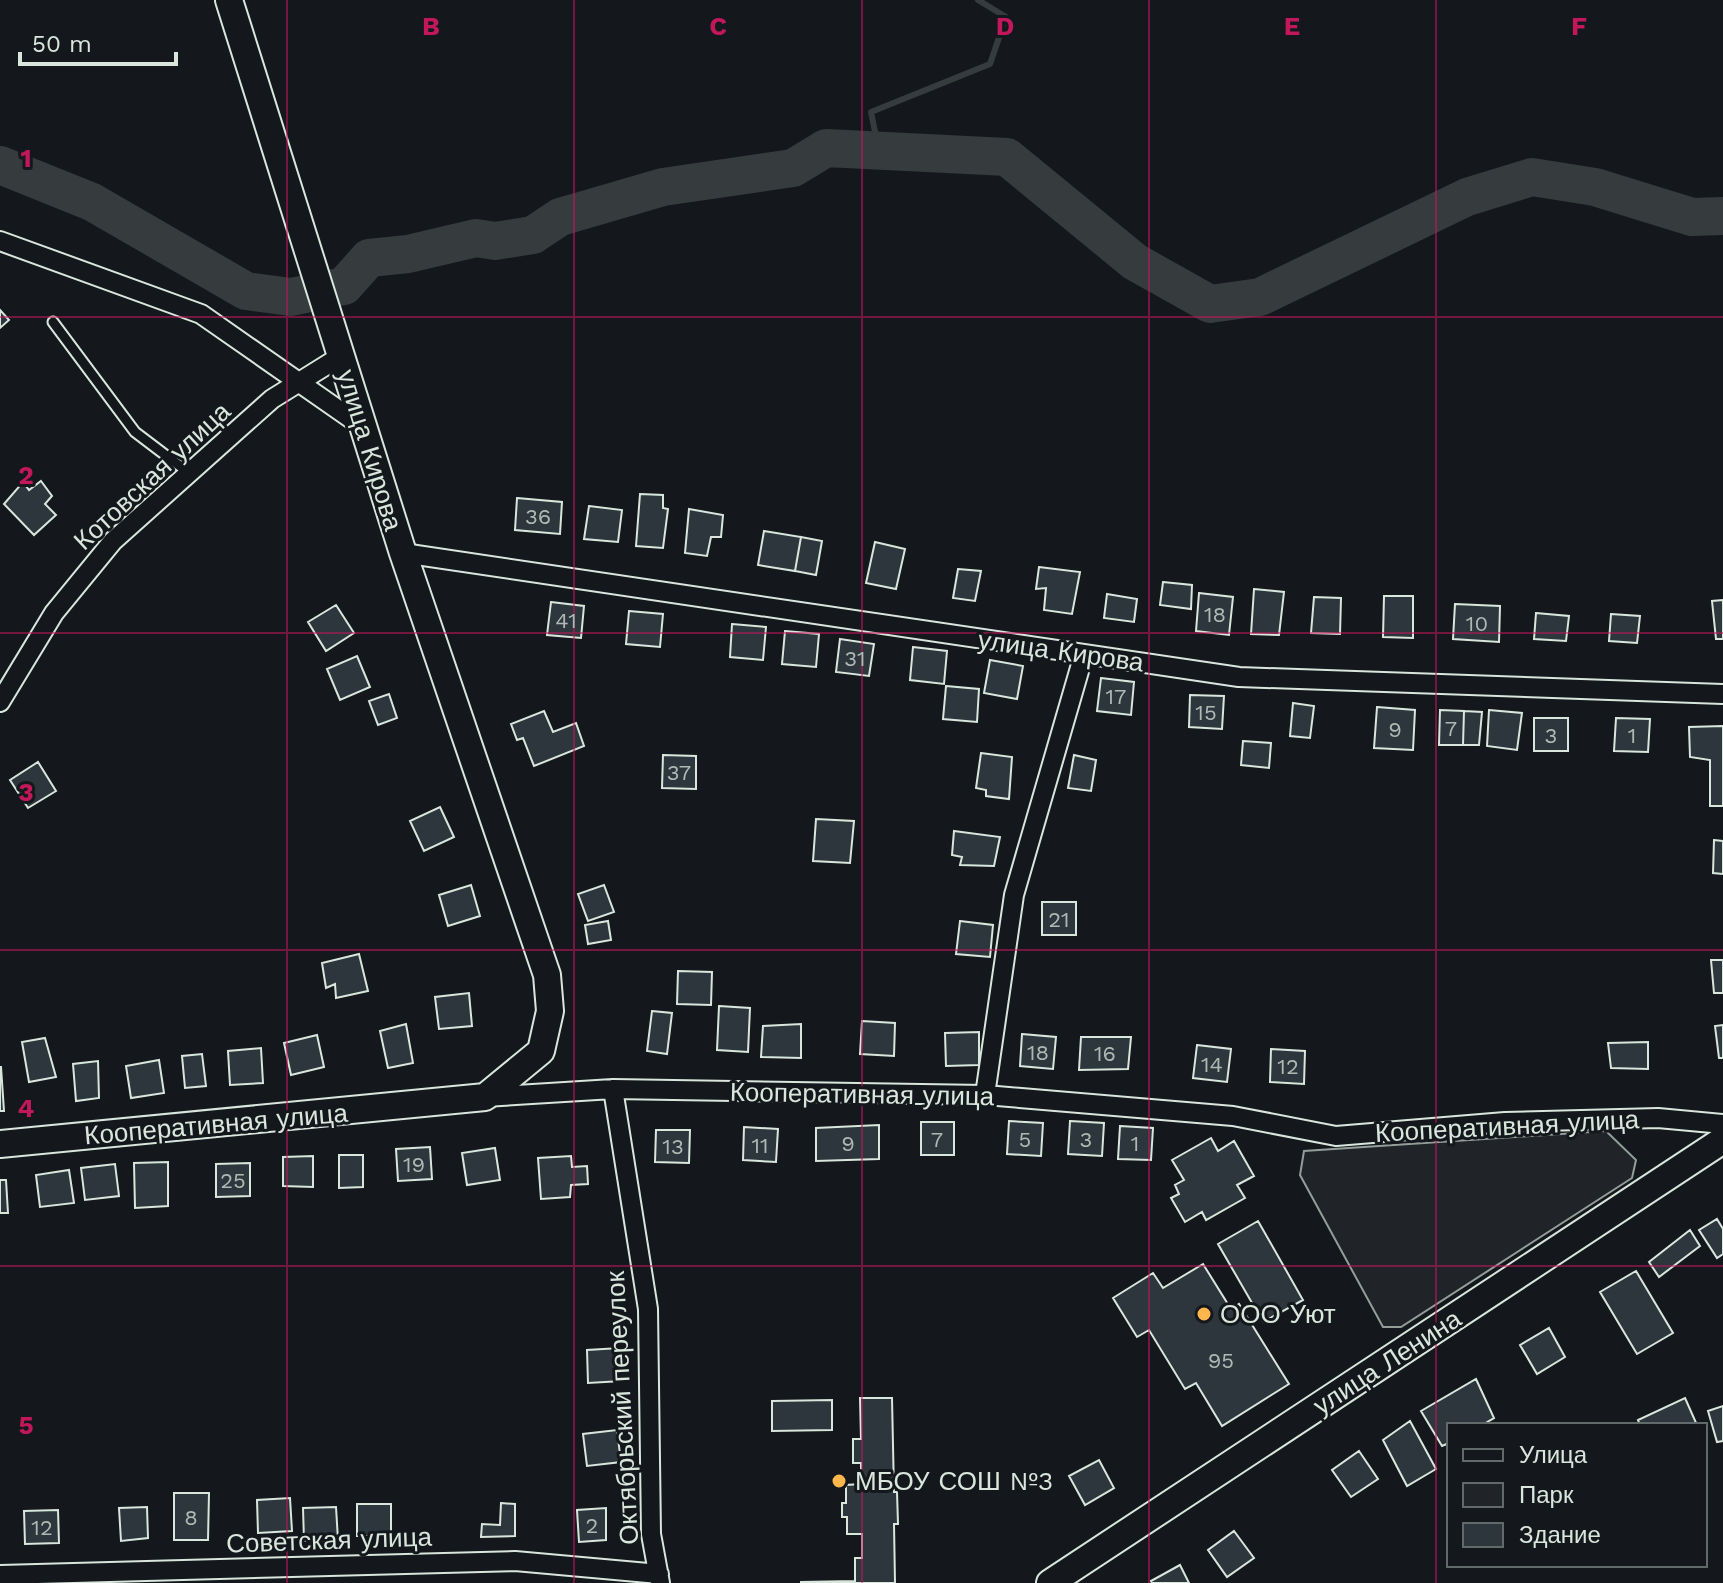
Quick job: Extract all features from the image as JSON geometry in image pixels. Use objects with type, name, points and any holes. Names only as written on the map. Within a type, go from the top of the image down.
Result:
[{"type":"street","name":"улица Кирова","points":[[229,0],[403,553],[547,975],[550,1011],[541,1051],[485,1097]]},
{"type":"street","points":[[0,241],[201,314],[363,427]]},
{"type":"street","name":"Котовская улица","points":[[0,702],[54,613],[113,541],[272,399],[339,351]]},
{"type":"street","name":"улица Кирова","points":[[403,553],[1239,677],[1723,694]]},
{"type":"street","points":[[985,1095],[1014,895],[1084,654]]},
{"type":"street","name":"Кооперативная улица","points":[[0,1144],[485,1097],[613,1089],[985,1095],[1233,1116],[1336,1136],[1505,1122],[1658,1118],[1723,1124]]},
{"type":"street","name":"Октябрьский переулок","points":[[613,1089],[648,1309],[651,1534],[660,1578]]},
{"type":"street","name":"улица Ленина","points":[[1050,1583],[1723,1140]]},
{"type":"street","name":"Советская улица","points":[[0,1575],[515,1561],[660,1578]]},
{"type":"lane","points":[[53,322],[135,432],[189,473]]},
{"type":"green space","points":[[1606,1131],[1636,1160],[1632,1178],[1401,1327],[1383,1327],[1300,1175],[1304,1151]]},
{"type":"building","points":[[0,310],[9,320],[0,328]]},
{"type":"building","points":[[41,481],[52,496],[45,504],[56,515],[34,535],[4,504],[23,482],[29,490]]},
{"type":"building","points":[[640,494],[663,495],[663,508],[668,509],[663,548],[636,546]]},
{"type":"building","points":[[517,498],[562,502],[560,534],[515,530]]},
{"type":"building","points":[[589,506],[622,510],[618,542],[584,539]]},
{"type":"building","points":[[689,509],[723,515],[721,537],[711,537],[707,556],[685,553]]},
{"type":"building","points":[[764,531],[801,537],[795,571],[758,565]]},
{"type":"building","points":[[801,537],[822,541],[816,575],[795,571]]},
{"type":"building","points":[[875,542],[905,549],[896,589],[866,583]]},
{"type":"building","points":[[1039,567],[1080,572],[1072,614],[1044,610],[1046,588],[1036,589]]},
{"type":"building","points":[[958,569],[981,571],[975,601],[953,598]]},
{"type":"building","points":[[1163,582],[1192,585],[1191,609],[1160,605]]},
{"type":"building","points":[[1254,589],[1284,592],[1279,635],[1251,634]]},
{"type":"building","points":[[1199,593],[1233,597],[1229,635],[1196,631]]},
{"type":"building","points":[[1107,594],[1137,599],[1134,622],[1104,618]]},
{"type":"building","points":[[1384,596],[1413,596],[1413,638],[1383,637]]},
{"type":"building","points":[[1314,597],[1341,598],[1340,634],[1311,633]]},
{"type":"building","points":[[1723,600],[1723,639],[1716,639],[1712,601]]},
{"type":"building","points":[[551,602],[584,606],[581,638],[547,635]]},
{"type":"building","points":[[1455,604],[1500,606],[1499,642],[1453,639]]},
{"type":"building","points":[[336,605],[354,633],[326,651],[308,622]]},
{"type":"building","points":[[629,611],[663,614],[660,647],[626,644]]},
{"type":"building","points":[[1536,613],[1569,616],[1566,641],[1534,639]]},
{"type":"building","points":[[1611,614],[1640,616],[1637,643],[1609,641]]},
{"type":"building","points":[[732,624],[766,627],[763,660],[730,657]]},
{"type":"building","points":[[785,631],[819,634],[816,667],[782,664]]},
{"type":"building","points":[[840,639],[874,644],[869,676],[836,672]]},
{"type":"building","points":[[913,647],[947,651],[944,684],[910,680]]},
{"type":"building","points":[[357,656],[370,687],[340,700],[327,669]]},
{"type":"building","points":[[990,660],[1023,666],[1017,699],[984,693]]},
{"type":"building","points":[[1101,678],[1134,682],[1131,715],[1097,711]]},
{"type":"building","points":[[946,686],[979,689],[977,722],[943,719]]},
{"type":"building","points":[[389,694],[397,718],[378,725],[369,701]]},
{"type":"building","points":[[1190,695],[1224,696],[1222,729],[1189,727]]},
{"type":"building","points":[[1293,703],[1314,706],[1310,738],[1290,736]]},
{"type":"building","points":[[1377,707],[1415,710],[1413,750],[1374,748]]},
{"type":"building","points":[[1440,710],[1464,711],[1463,745],[1439,745]]},
{"type":"building","points":[[1489,710],[1522,713],[1517,750],[1487,746]]},
{"type":"building","points":[[544,711],[553,732],[576,723],[584,746],[534,766],[523,738],[517,740],[511,724]]},
{"type":"building","points":[[1464,711],[1482,712],[1479,745],[1463,745]]},
{"type":"building","points":[[1534,718],[1568,718],[1568,751],[1534,751]]},
{"type":"building","points":[[1616,718],[1650,719],[1648,752],[1614,751]]},
{"type":"building","points":[[1723,726],[1723,806],[1710,806],[1710,760],[1690,757],[1689,727]]},
{"type":"building","points":[[1243,741],[1271,743],[1269,768],[1241,765]]},
{"type":"building","points":[[981,753],[1012,757],[1009,799],[986,796],[986,790],[976,788]]},
{"type":"building","points":[[663,755],[696,756],[696,789],[662,788]]},
{"type":"building","points":[[1074,755],[1096,760],[1091,791],[1068,788]]},
{"type":"building","points":[[38,762],[56,791],[28,808],[10,780]]},
{"type":"building","points":[[440,807],[454,837],[424,851],[410,821]]},
{"type":"building","points":[[816,819],[854,821],[850,863],[813,861]]},
{"type":"building","points":[[954,831],[1000,837],[994,866],[960,865],[962,857],[952,855]]},
{"type":"building","points":[[1714,840],[1723,841],[1723,874],[1713,873]]},
{"type":"building","points":[[471,885],[480,916],[448,926],[439,895]]},
{"type":"building","points":[[604,885],[614,912],[588,921],[578,894]]},
{"type":"building","points":[[1042,902],[1076,902],[1076,935],[1042,935]]},
{"type":"building","points":[[608,921],[611,940],[588,944],[585,925]]},
{"type":"building","points":[[960,921],[993,925],[990,957],[956,954]]},
{"type":"building","points":[[359,954],[368,991],[336,998],[335,984],[326,988],[322,963]]},
{"type":"building","points":[[1711,960],[1723,960],[1723,993],[1714,993]]},
{"type":"building","points":[[678,971],[712,972],[711,1005],[677,1004]]},
{"type":"building","points":[[469,993],[472,1026],[439,1029],[435,997]]},
{"type":"building","points":[[719,1006],[750,1008],[748,1052],[717,1050]]},
{"type":"building","points":[[652,1011],[672,1013],[667,1054],[647,1051]]},
{"type":"building","points":[[862,1021],[895,1023],[894,1056],[860,1054]]},
{"type":"building","points":[[406,1024],[413,1063],[388,1068],[380,1031]]},
{"type":"building","points":[[801,1024],[801,1058],[761,1057],[763,1026]]},
{"type":"building","points":[[1723,1025],[1723,1058],[1719,1058],[1715,1026]]},
{"type":"building","points":[[979,1032],[979,1065],[946,1066],[945,1033]]},
{"type":"building","points":[[1022,1034],[1056,1037],[1053,1069],[1020,1066]]},
{"type":"building","points":[[317,1035],[324,1067],[291,1075],[284,1043]]},
{"type":"building","points":[[1081,1037],[1131,1037],[1128,1069],[1079,1070]]},
{"type":"building","points":[[45,1038],[56,1077],[29,1082],[22,1042]]},
{"type":"building","points":[[1648,1042],[1648,1069],[1611,1068],[1608,1043]]},
{"type":"building","points":[[1197,1045],[1231,1049],[1227,1082],[1193,1078]]},
{"type":"building","points":[[261,1048],[263,1083],[230,1085],[228,1051]]},
{"type":"building","points":[[1271,1049],[1305,1051],[1304,1084],[1270,1082]]},
{"type":"building","points":[[202,1054],[206,1086],[185,1088],[182,1056]]},
{"type":"building","points":[[159,1060],[164,1093],[131,1098],[126,1066]]},
{"type":"building","points":[[98,1061],[99,1098],[76,1101],[73,1064]]},
{"type":"building","points":[[1,1067],[4,1111],[0,1111]]},
{"type":"building","points":[[1009,1121],[1043,1123],[1041,1156],[1007,1154]]},
{"type":"building","points":[[1070,1121],[1104,1123],[1102,1156],[1068,1154]]},
{"type":"building","points":[[921,1122],[954,1122],[954,1155],[921,1155]]},
{"type":"building","points":[[879,1125],[879,1159],[816,1161],[816,1128]]},
{"type":"building","points":[[1120,1126],[1153,1128],[1151,1160],[1118,1159]]},
{"type":"building","points":[[744,1127],[778,1129],[776,1162],[743,1160]]},
{"type":"building","points":[[656,1130],[690,1130],[689,1163],[655,1162]]},
{"type":"building","points":[[1211,1138],[1218,1151],[1234,1141],[1254,1176],[1237,1185],[1245,1198],[1206,1220],[1202,1212],[1185,1222],[1171,1198],[1179,1194],[1175,1185],[1184,1180],[1172,1160]]},
{"type":"building","points":[[430,1147],[432,1179],[398,1181],[396,1149]]},
{"type":"building","points":[[495,1148],[500,1180],[467,1185],[462,1153]]},
{"type":"building","points":[[339,1155],[363,1155],[363,1187],[339,1188]]},
{"type":"building","points":[[313,1156],[313,1187],[283,1186],[283,1157]]},
{"type":"building","points":[[571,1156],[572,1167],[587,1166],[588,1184],[571,1185],[570,1197],[541,1199],[538,1158]]},
{"type":"building","points":[[168,1162],[168,1206],[135,1208],[134,1163]]},
{"type":"building","points":[[250,1163],[250,1196],[216,1197],[216,1164]]},
{"type":"building","points":[[115,1164],[119,1196],[85,1200],[81,1168]]},
{"type":"building","points":[[69,1170],[74,1203],[40,1207],[36,1175]]},
{"type":"building","points":[[0,1180],[6,1180],[8,1213],[0,1213]]},
{"type":"building","points":[[1717,1219],[1723,1229],[1723,1254],[1717,1258],[1699,1230]]},
{"type":"building","points":[[1258,1221],[1303,1300],[1263,1322],[1218,1244]]},
{"type":"building","points":[[1690,1230],[1700,1246],[1659,1277],[1649,1262]]},
{"type":"building","points":[[1203,1264],[1231,1309],[1239,1304],[1289,1384],[1222,1426],[1196,1383],[1185,1389],[1149,1330],[1137,1337],[1113,1298],[1153,1273],[1163,1288]]},
{"type":"building","points":[[1636,1271],[1673,1333],[1637,1354],[1600,1292]]},
{"type":"building","points":[[1549,1328],[1565,1357],[1537,1374],[1520,1345]]},
{"type":"building","points":[[620,1348],[622,1381],[588,1383],[587,1350]]},
{"type":"building","points":[[1476,1379],[1494,1418],[1485,1423],[1447,1423],[1447,1444],[1442,1446],[1421,1411]]},
{"type":"building","points":[[860,1398],[892,1398],[894,1492],[897,1492],[898,1524],[894,1524],[895,1583],[801,1583],[855,1581],[855,1558],[862,1558],[862,1534],[847,1534],[847,1517],[842,1517],[842,1503],[846,1503],[846,1485],[861,1484],[861,1463],[853,1463],[853,1439],[861,1439]]},
{"type":"building","points":[[1685,1398],[1696,1423],[1639,1423],[1638,1420]]},
{"type":"building","points":[[832,1400],[832,1430],[772,1431],[772,1401]]},
{"type":"building","points":[[1723,1406],[1723,1441],[1717,1442],[1708,1411]]},
{"type":"building","points":[[1410,1421],[1436,1469],[1407,1486],[1383,1440]]},
{"type":"building","points":[[617,1430],[621,1462],[587,1466],[583,1434]]},
{"type":"building","points":[[1359,1451],[1378,1479],[1351,1497],[1332,1470]]},
{"type":"building","points":[[1099,1460],[1114,1488],[1085,1505],[1069,1476]]},
{"type":"building","points":[[174,1493],[209,1493],[208,1540],[174,1540]]},
{"type":"building","points":[[290,1498],[292,1531],[258,1533],[257,1500]]},
{"type":"building","points":[[501,1503],[515,1504],[515,1536],[481,1537],[482,1524],[500,1525]]},
{"type":"building","points":[[357,1504],[391,1504],[391,1536],[357,1536]]},
{"type":"building","points":[[147,1507],[148,1538],[121,1541],[119,1508]]},
{"type":"building","points":[[336,1507],[338,1540],[304,1541],[303,1508]]},
{"type":"building","points":[[606,1508],[606,1540],[579,1542],[577,1510]]},
{"type":"building","points":[[58,1510],[59,1543],[25,1544],[24,1511]]},
{"type":"building","points":[[1234,1531],[1254,1558],[1227,1577],[1208,1550]]},
{"type":"building","points":[[1180,1565],[1189,1583],[1152,1583],[1151,1581]]},
{"type":"waterway","points":[[879,151],[871,112],[990,64],[1006,17],[978,0]]},
{"type":"waterway","points":[[0,165],[92,202],[246,291],[291,297],[344,286],[369,258],[408,254],[476,238],[495,241],[533,235],[560,217],[663,187],[793,168],[826,148],[1007,157],[1135,262],[1210,304],[1260,297],[1467,197],[1532,177],[1595,187],[1692,217],[1723,216]]},
{"type":"place","name":"ООО Уют","points":[[1204,1314]]},
{"type":"place","name":"МБОУ СОШ №3","points":[[839,1481]]}]
